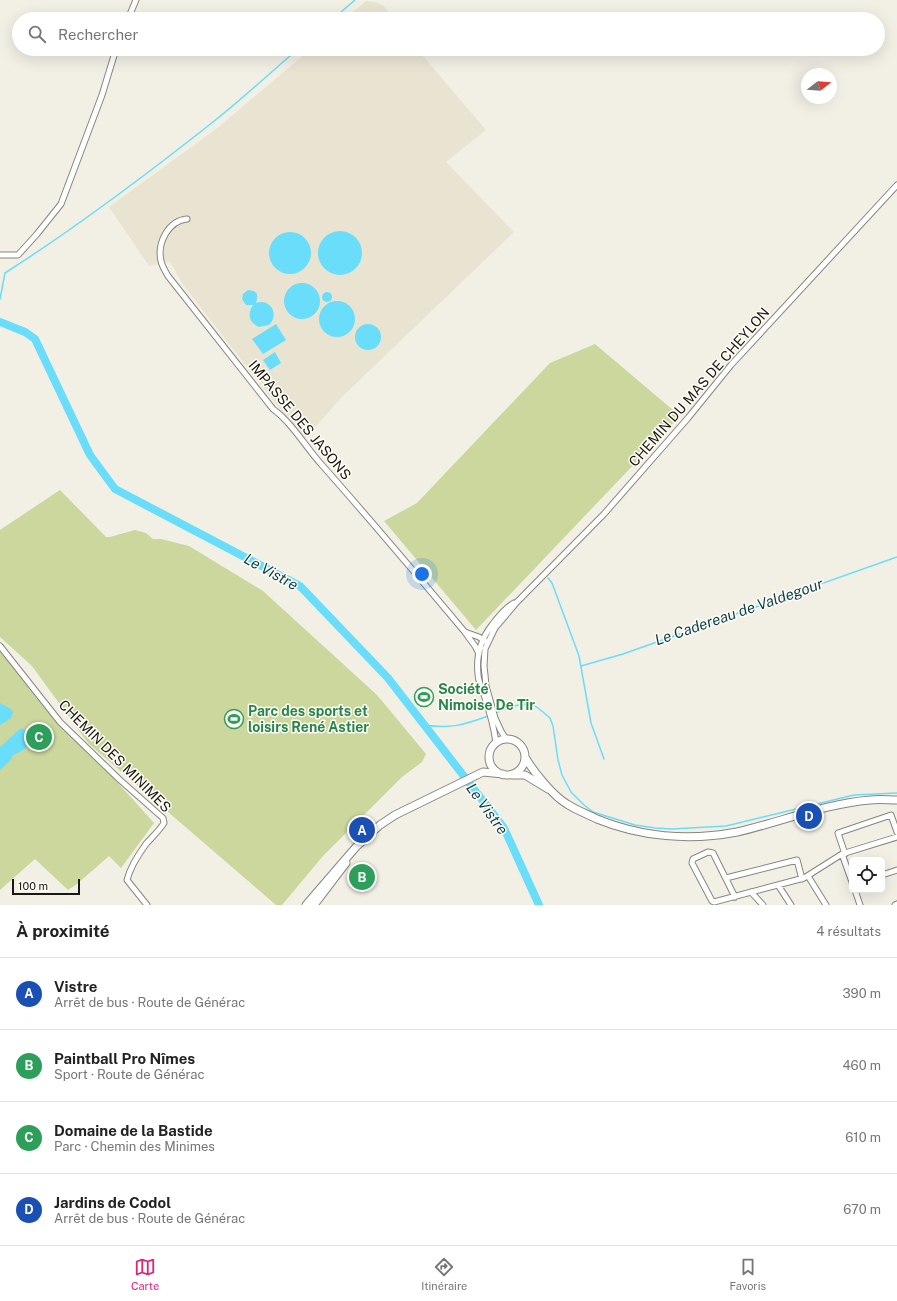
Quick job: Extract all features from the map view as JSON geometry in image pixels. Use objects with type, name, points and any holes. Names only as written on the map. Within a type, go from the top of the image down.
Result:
[{"type":"street","points":[[131,12],[136,0]]},
{"type":"street","points":[[0,255],[18,255],[61,204],[102,95],[114,56]]},
{"type":"street","name":"CHEMIN DU MAS DE CHEYLON","points":[[491,709],[485,679],[484,657],[489,638],[495,628],[517,602],[604,514],[688,418],[731,365],[897,185]]},
{"type":"street","name":"IMPASSE DES JASONS","points":[[187,219],[174,224],[168,230],[161,244],[161,261],[168,276],[273,409],[282,416],[309,450],[369,517],[464,632],[475,646],[479,654]]},
{"type":"street","name":"CHEMIN DU MAS DE CHEYLON","points":[[496,743],[494,719],[478,675],[479,654],[485,634],[509,606],[517,602]]},
{"type":"street","name":"IMPASSE DES JASONS","points":[[464,632],[482,640]]},
{"type":"street","points":[[482,640],[485,642],[481,669],[485,679]]},
{"type":"street","name":"CHEMIN DES MINIMES","points":[[0,646],[60,722],[120,780],[163,818],[164,823],[146,845],[129,872],[127,880],[147,905]]},
{"type":"street","name":"CHEMIN DU MAS DE CHEYLON","points":[[494,719],[506,739]]},
{"type":"street","points":[[483,772],[490,752],[496,743],[506,739],[512,740],[521,746],[525,756],[553,793]]},
{"type":"street","points":[[489,757],[493,768],[506,774],[515,773],[522,766],[525,756]]},
{"type":"street","points":[[306,905],[339,865],[364,838],[380,825],[395,815],[483,772],[525,775],[553,793],[566,804],[612,825],[647,834],[682,837],[712,836],[737,832],[833,806],[871,800],[897,800]]},
{"type":"street","points":[[849,872],[838,833],[891,815],[897,832]]},
{"type":"street","points":[[735,897],[713,853],[708,852],[693,859],[692,863],[712,901],[714,902],[735,897],[808,876],[844,854],[897,837]]},
{"type":"street","points":[[314,905],[364,838]]},
{"type":"street","points":[[726,878],[797,860],[802,878]]},
{"type":"street","points":[[885,874],[897,870]]},
{"type":"street","points":[[808,876],[826,905]]},
{"type":"street","points":[[778,885],[791,905]]},
{"type":"street","points":[[750,892],[763,905]]},
{"type":"street","points":[[856,893],[860,905]]},
{"type":"shaded area","points":[[366,1],[375,2],[384,6],[389,12],[353,12]]},
{"type":"shaded area","points":[[303,56],[423,56],[486,130],[446,162],[514,232],[342,397],[304,440],[184,286],[170,262],[149,266],[109,207],[216,129]]},
{"type":"green space","points":[[595,344],[680,416],[476,630],[384,521],[417,503],[550,363]]},
{"type":"green space","name":"Parc des sports et loisirs René Astier","points":[[60,490],[106,537],[135,530],[146,533],[153,539],[161,539],[189,546],[263,591],[377,695],[426,754],[422,762],[402,777],[323,856],[282,905],[276,905],[88,743],[32,666],[0,637],[0,530]]},
{"type":"green space","points":[[0,652],[154,823],[121,868],[109,856],[68,890],[35,859],[0,890]]},
{"type":"water","points":[[340,231],[352,235],[358,241],[362,253],[358,265],[352,271],[340,275],[328,271],[322,265],[318,253],[322,241],[328,235]]},
{"type":"water","points":[[290,232],[305,238],[311,253],[305,268],[290,274],[275,268],[269,253],[275,238]]},
{"type":"water","points":[[302,283],[312,286],[317,291],[320,301],[317,311],[312,316],[302,319],[292,316],[287,311],[284,301],[287,291],[292,286]]},
{"type":"water","points":[[248,290],[254,291],[257,294],[256,303],[265,303],[272,308],[274,316],[269,325],[259,327],[251,321],[250,312],[253,305],[246,305],[242,299],[243,294]]},
{"type":"water","points":[[327,292],[332,297],[327,302],[322,297]]},
{"type":"water","points":[[341,301],[350,306],[354,312],[354,326],[350,332],[341,337],[333,337],[324,332],[320,326],[319,315],[324,306],[330,302]]},
{"type":"water","points":[[276,324],[286,340],[263,354],[252,339]]},
{"type":"water","points":[[368,324],[377,328],[381,337],[377,346],[368,350],[359,346],[355,337],[359,328]]},
{"type":"water","points":[[275,352],[281,363],[270,370],[263,360]]},
{"type":"water","points":[[0,703],[11,709],[13,712],[11,718],[0,725]]},
{"type":"water","points":[[21,728],[28,732],[33,730],[34,733],[26,748],[12,756],[11,760],[0,770],[0,747]]},
{"type":"waterway","points":[[341,12],[355,0]]},
{"type":"waterway","points":[[0,299],[5,273],[111,200],[224,113],[290,56]]},
{"type":"waterway","name":"Le Vistre","points":[[0,322],[25,332],[35,339],[90,455],[115,489],[300,586],[388,678],[504,828],[539,905]]},
{"type":"waterway","name":"Le Cadereau de Valdegour","points":[[581,666],[623,654],[897,557]]},
{"type":"waterway","name":"Le Cadereau de Valdegour","points":[[548,578],[552,583],[579,656],[591,723],[604,759]]},
{"type":"waterway","points":[[495,713],[523,704],[534,705],[543,712],[550,718],[553,726],[558,760],[562,775],[571,792],[593,812],[635,825],[672,829],[726,826],[854,795],[897,793]]},
{"type":"waterway","points":[[424,725],[442,727],[457,725],[472,722],[488,716]]},
{"type":"place","name":"Société Nimoise De Tir","points":[[424,697]]},
{"type":"place","name":"Parc des sports et loisirs René Astier","points":[[234,719]]},
{"type":"place","name":"Domaine de la Bastide","points":[[39,737]]},
{"type":"place","name":"Jardins de Codol","points":[[809,816]]},
{"type":"place","name":"Vistre","points":[[362,830]]},
{"type":"place","name":"Paintball Pro Nîmes","points":[[362,877]]}]
